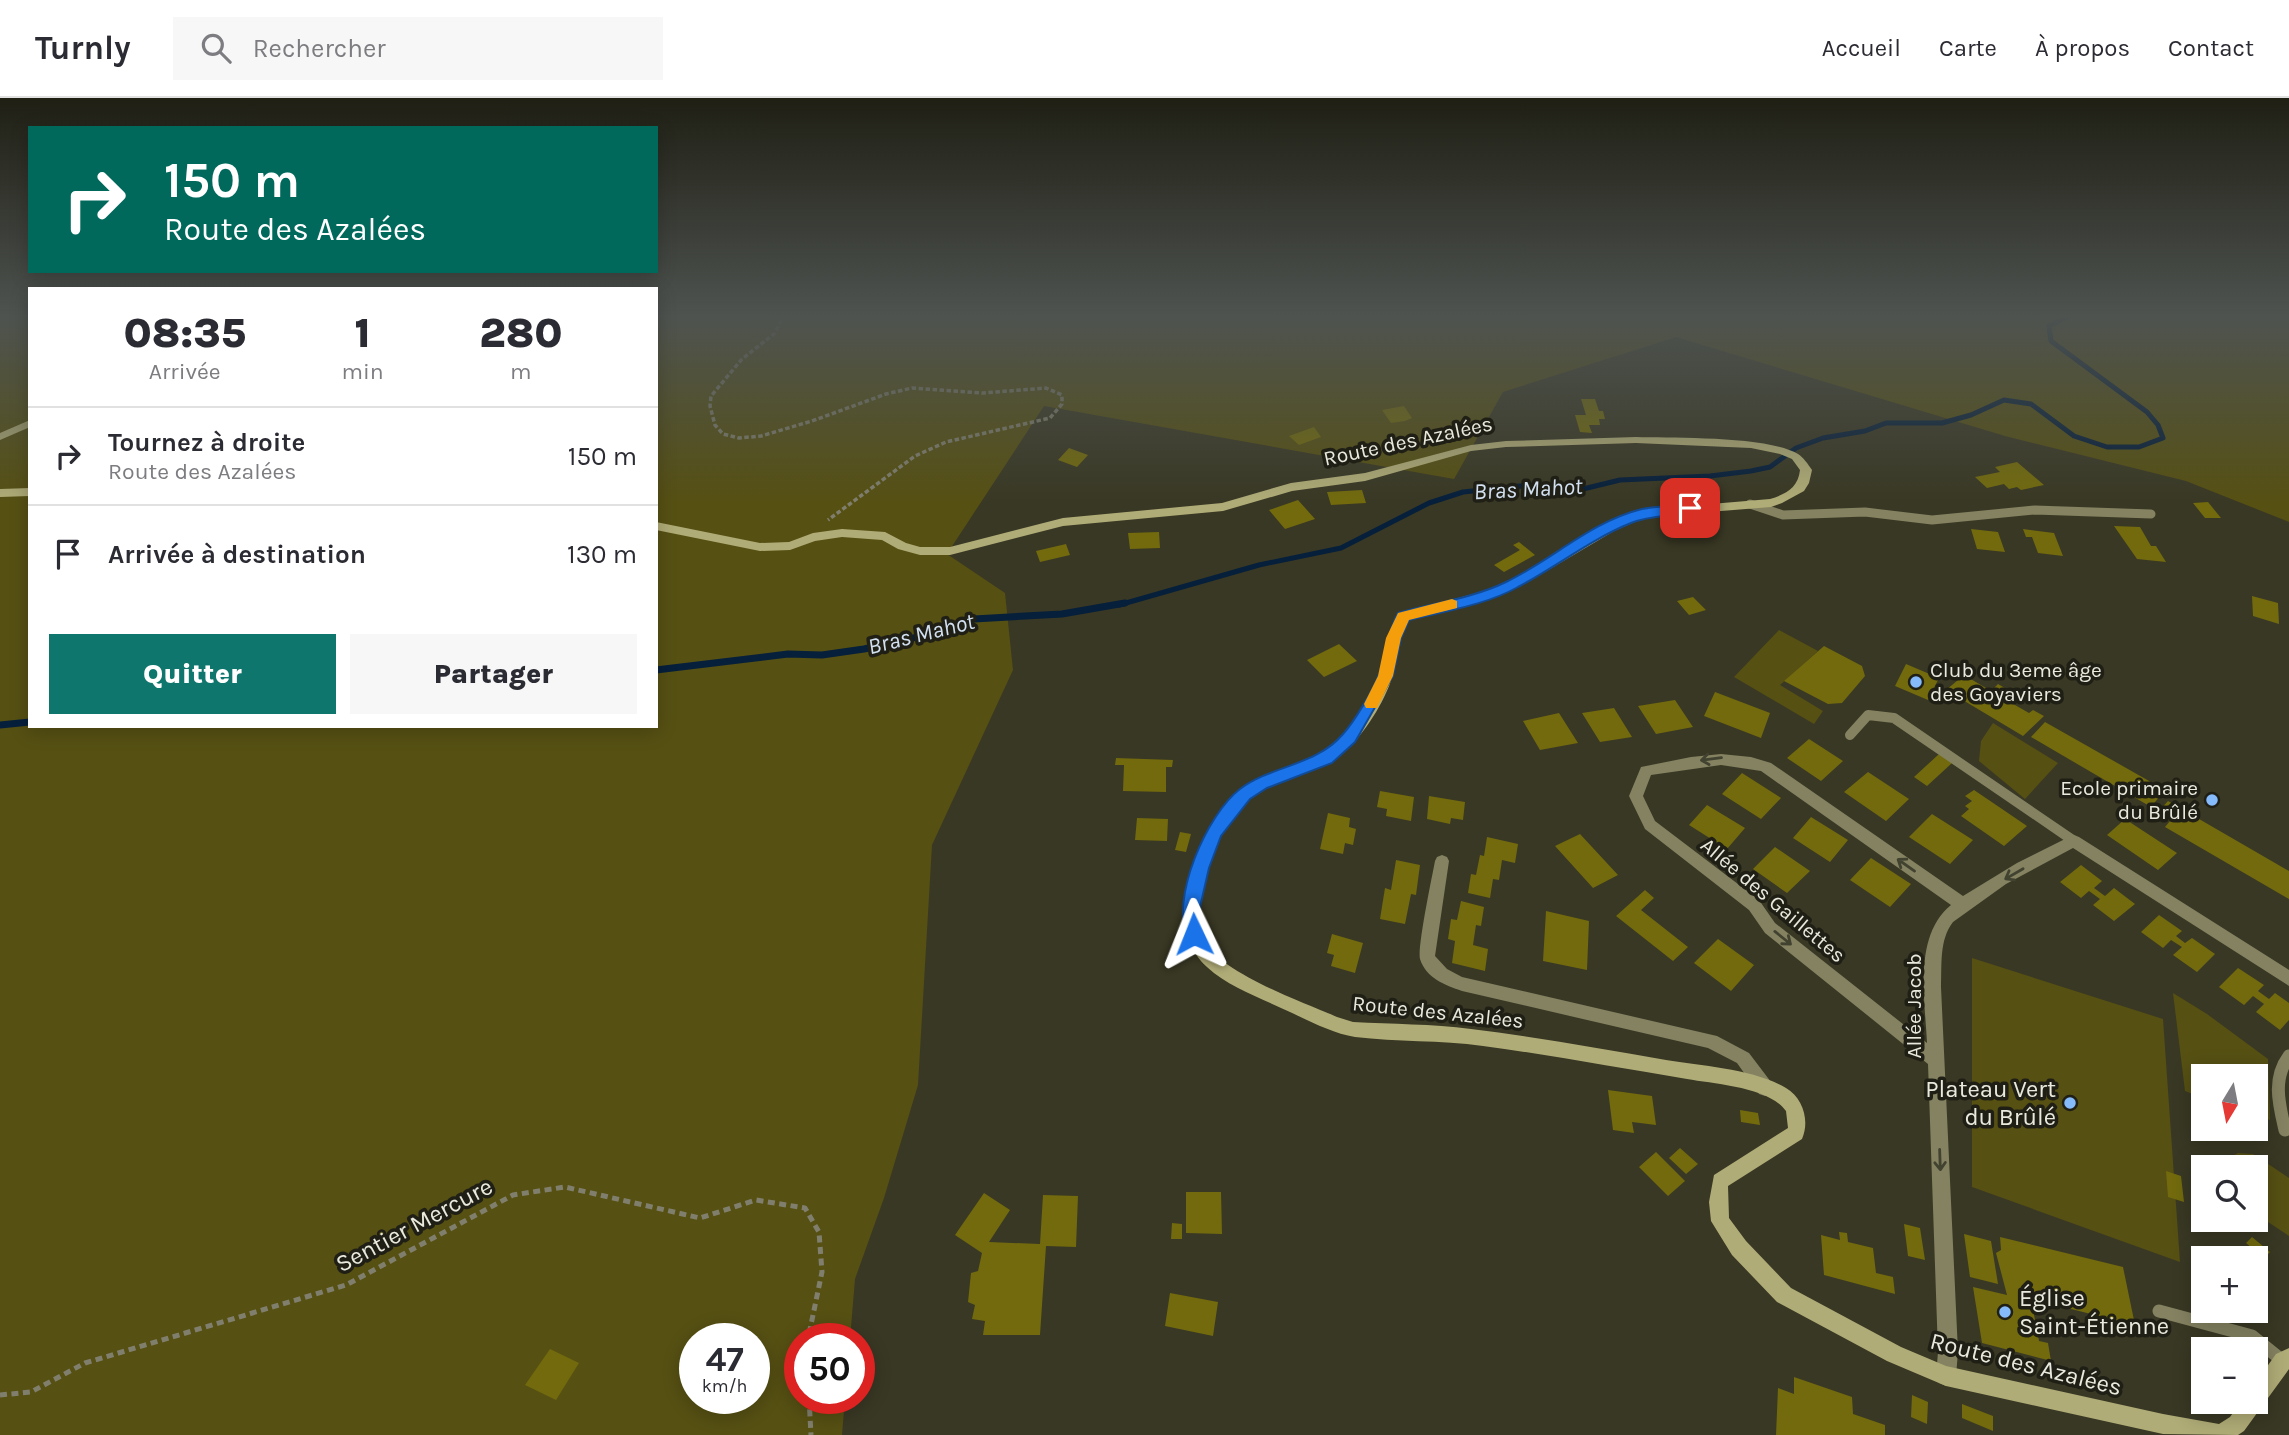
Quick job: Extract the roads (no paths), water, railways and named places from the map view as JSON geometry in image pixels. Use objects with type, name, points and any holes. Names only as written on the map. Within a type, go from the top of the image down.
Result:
[{"type":"main road","points":[[0,437],[28,424]]},
{"type":"main road","name":"Route des Azalées","points":[[658,526],[776,548],[842,533],[885,536],[902,546],[920,551],[950,551],[1063,522],[1223,507],[1291,487],[1365,477],[1437,456],[1494,445],[1636,440],[1751,445],[1796,457],[1806,470],[1806,480],[1799,490],[1787,498],[1771,503],[1644,513],[1571,548],[1512,585],[1487,595],[1404,617],[1394,638],[1386,676],[1350,738],[1326,758],[1262,784],[1244,795],[1231,808],[1210,844],[1200,868],[1191,907],[1194,934],[1202,952],[1226,975],[1335,1024],[1371,1032],[1467,1036],[1519,1043],[1732,1079],[1791,1098],[1797,1111],[1796,1133],[1720,1181],[1718,1202],[1720,1221],[1739,1248],[1784,1294],[1894,1354],[1946,1376],[2221,1434],[2237,1424],[2244,1414]]},
{"type":"main road","points":[[0,493],[28,492]]},
{"type":"main road","name":"Route des Azalées","points":[[2268,1383],[2286,1359]]},
{"type":"street","name":"Allée des Gaillettes","points":[[1936,1060],[1770,928],[1754,905],[1650,825],[1636,796],[1646,771],[1730,757],[1747,759],[1766,767],[1962,904]]},
{"type":"street","name":"Allée Jacob","points":[[1946,1376],[1948,1352],[1933,987],[1941,924],[1962,904],[2074,841]]},
{"type":"street","points":[[2074,841],[2289,979]]},
{"type":"street","name":"Route des Azalées","points":[[1442,861],[1427,956],[1433,968],[1445,978],[1462,985],[1711,1041],[1743,1058],[1765,1088]]},
{"type":"lane","points":[[1750,504],[1783,515],[1865,512],[1932,520],[2035,510],[2151,514]]},
{"type":"lane","points":[[1850,735],[1868,715],[1894,718],[1986,778],[2013,800],[2074,841]]},
{"type":"lane","points":[[2285,1130],[2277,1097],[2280,1066],[2289,1056]]},
{"type":"lane","points":[[2159,1311],[2252,1336],[2286,1359]]},
{"type":"waterway","name":"Bras Mahot","points":[[1119,605],[1259,565],[1341,548],[1429,503],[1463,492],[1520,486],[1583,489],[1620,480],[1710,476],[1751,471],[1770,467],[1796,448],[1823,438],[1865,431],[1886,423],[1942,423],[1971,415],[2004,400],[2031,404],[2074,436],[2107,447],[2139,447],[2163,438],[2158,425],[2147,412],[2100,377]]},
{"type":"waterway","name":"Bras Mahot","points":[[658,670],[788,654],[822,655],[864,649],[910,639],[974,619],[1062,614],[1125,603]]},
{"type":"waterway","name":"Bras Mahot","points":[[0,725],[28,722]]},
{"type":"place","name":"Club du 3eme âge des Goyaviers","points":[[1916,682]]},
{"type":"place","name":"Ecole primaire du Brûlé","points":[[2212,800]]},
{"type":"place","name":"Plateau Vert du Brûlé","points":[[2070,1103]]},
{"type":"place","name":"Église Saint-Étienne","points":[[2005,1312]]}]
